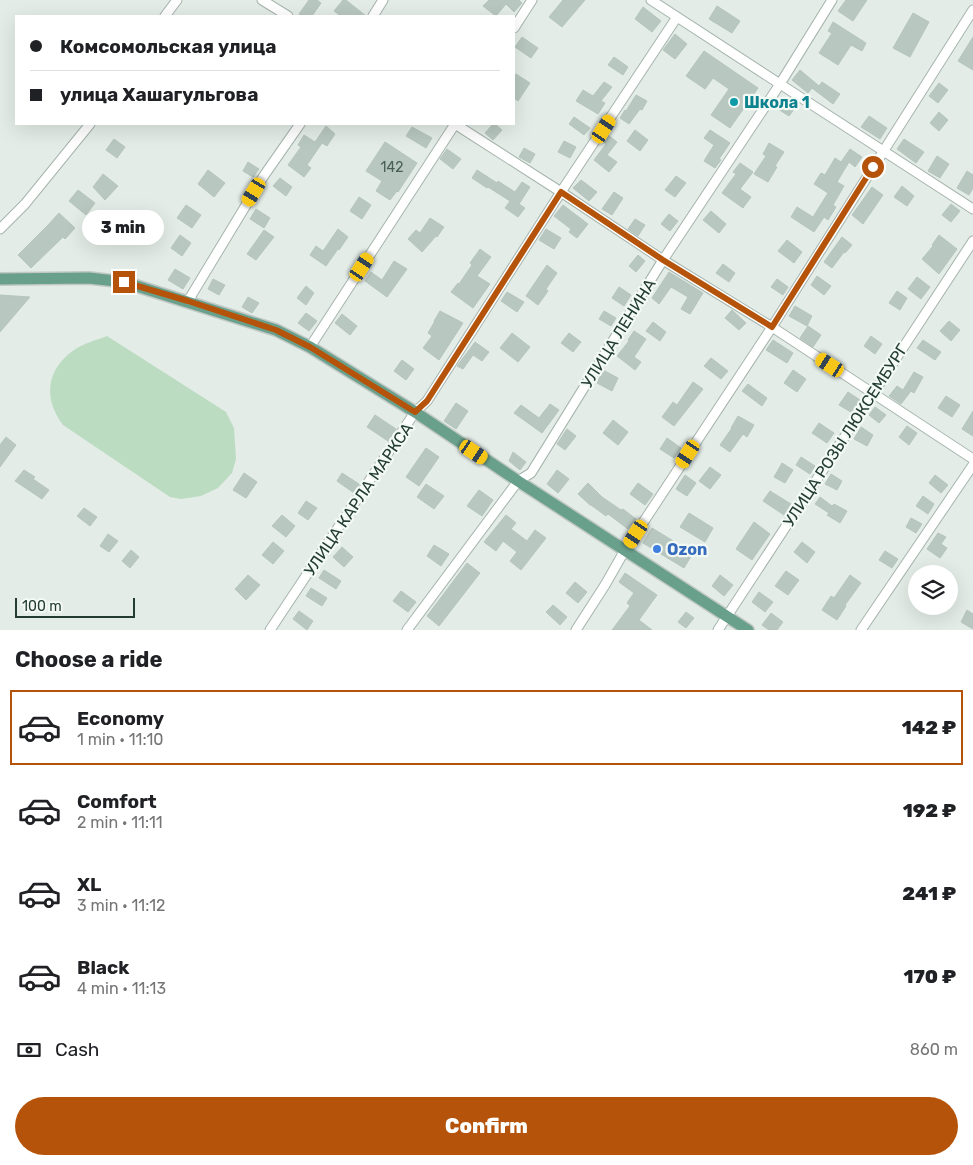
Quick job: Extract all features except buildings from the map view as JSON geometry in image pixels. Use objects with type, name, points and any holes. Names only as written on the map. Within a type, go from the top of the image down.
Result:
[{"type":"main road","points":[[0,279],[89,278],[124,282],[276,330],[310,347],[415,412],[748,630]]},
{"type":"street","points":[[166,15],[177,0]]},
{"type":"street","points":[[262,0],[286,15]]},
{"type":"street","points":[[374,15],[383,0]]},
{"type":"street","points":[[515,26],[532,0]]},
{"type":"street","points":[[652,0],[973,209]]},
{"type":"street","name":"УЛИЦА ЛЕНИНА","points":[[407,630],[518,481],[531,473],[663,260],[780,84],[832,0]]},
{"type":"street","points":[[576,630],[606,585],[625,550],[772,327],[973,10]]},
{"type":"street","name":"УЛИЦА КАРЛА МАРКСА","points":[[270,630],[415,412],[427,401],[561,192],[677,17]]},
{"type":"street","points":[[0,229],[26,204],[89,125]]},
{"type":"street","points":[[188,301],[263,176],[299,125]]},
{"type":"street","points":[[310,347],[454,125]]},
{"type":"street","points":[[457,125],[663,260],[772,327],[973,459]]},
{"type":"street","name":"УЛИЦА РОЗЫ ЛЮКСЕМБУРГ","points":[[718,630],[973,241]]},
{"type":"street","points":[[861,630],[973,465]]},
{"type":"green space","points":[[107,336],[226,412],[234,428],[236,459],[232,473],[218,488],[201,496],[181,499],[170,497],[63,425],[52,405],[50,395],[53,375],[58,366],[74,350]]},
{"type":"place","name":"Школа 1","points":[[734,102]]},
{"type":"place","name":"Ozon","points":[[657,549]]},
{"type":"route","points":[[124,282],[276,330],[310,347],[415,412],[427,401],[561,192],[663,260],[772,327],[873,167]]}]
